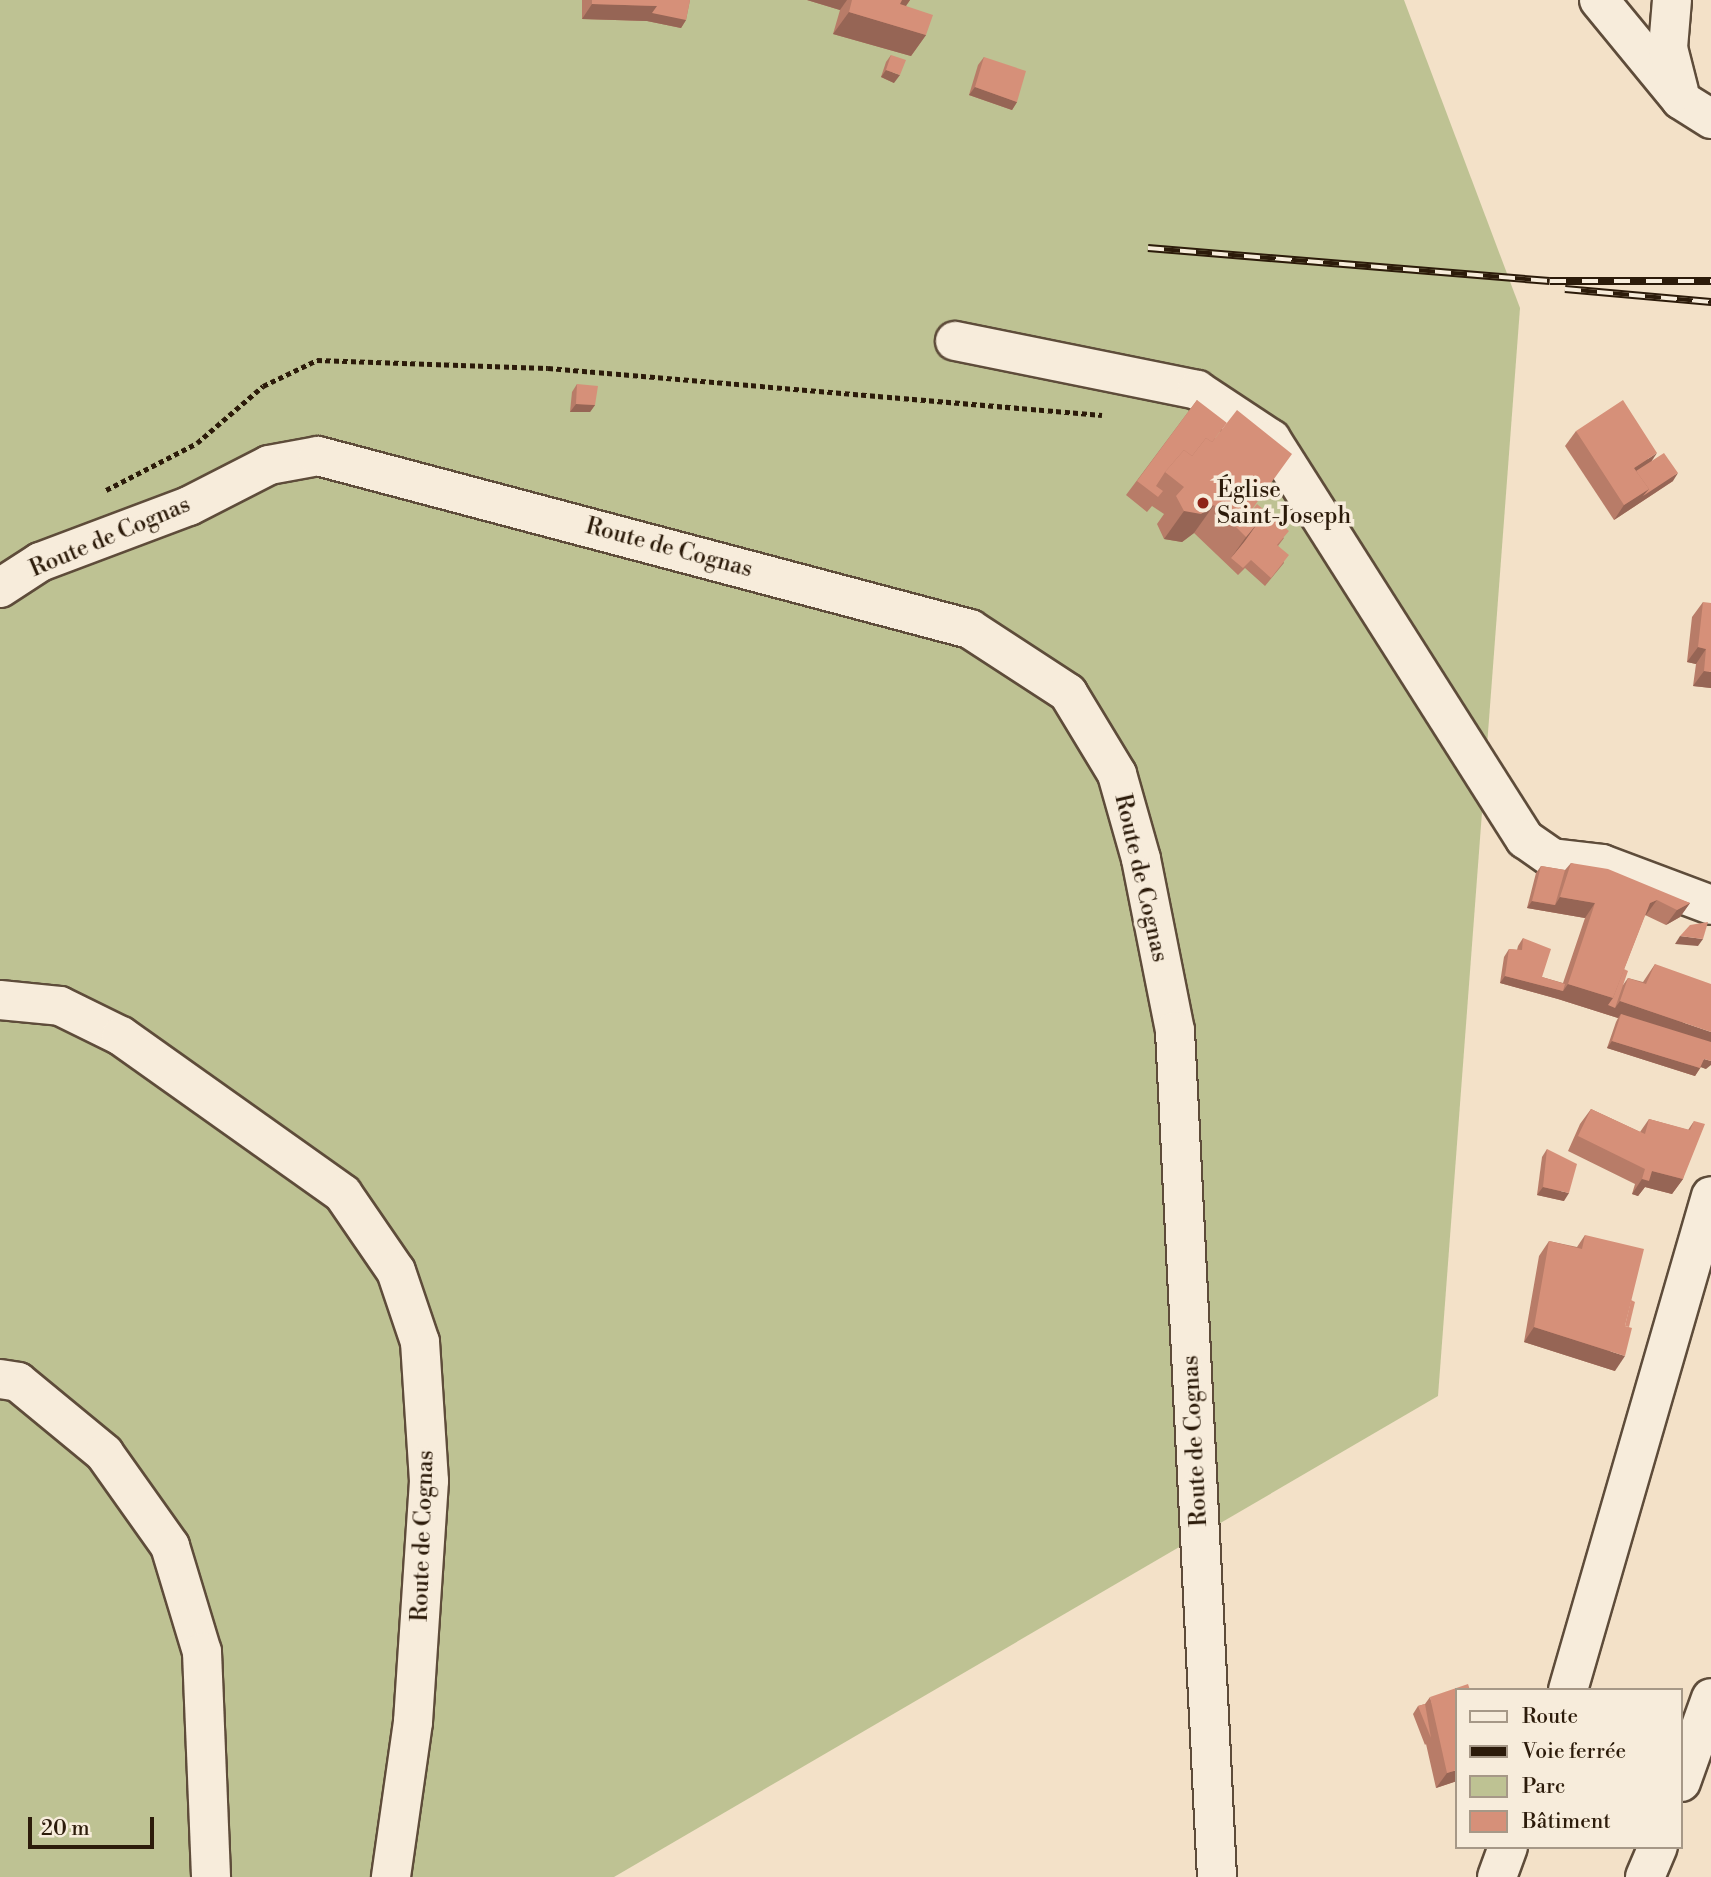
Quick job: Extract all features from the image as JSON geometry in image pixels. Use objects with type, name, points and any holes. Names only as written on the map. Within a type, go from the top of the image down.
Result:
[{"type":"street","points":[[1599,0],[1696,110]]},
{"type":"street","points":[[1672,0],[1668,48],[1696,110]]},
{"type":"street","points":[[955,341],[1197,390],[1271,439],[1525,839],[1552,858],[1602,864],[1711,905]]},
{"type":"street","name":"Route de Cognas","points":[[0,588],[40,562],[189,506],[269,465],[318,456],[970,629],[1068,693],[1117,774],[1141,859],[1175,1031],[1217,1877]]},
{"type":"street","name":"Route de Cognas","points":[[0,1000],[60,1006],[121,1035],[343,1194],[396,1271],[420,1342],[429,1481],[413,1722],[391,1877]]},
{"type":"street","points":[[1569,1688],[1711,1196]]},
{"type":"street","points":[[0,1379],[18,1382],[104,1453],[170,1546],[202,1652],[211,1877]]},
{"type":"street","points":[[1683,1776],[1711,1698]]},
{"type":"street","points":[[1497,1877],[1507,1849]]},
{"type":"street","points":[[1645,1877],[1657,1849]]},
{"type":"path","points":[[92,497],[197,443],[263,386],[317,360],[548,368],[1101,416],[1166,385]]},
{"type":"green space","points":[[0,0],[1404,0],[1520,308],[1438,1396],[614,1877],[0,1877]]},
{"type":"building","points":[[592,0],[657,0],[657,6],[592,4]]},
{"type":"building","points":[[657,0],[690,0],[686,20],[652,13],[657,6]]},
{"type":"building","points":[[852,0],[902,0],[900,4],[933,15],[926,35],[849,12]]},
{"type":"building","points":[[891,55],[906,60],[900,75],[886,70]]},
{"type":"building","points":[[984,57],[1026,71],[1017,102],[975,87]]},
{"type":"building","points":[[577,384],[598,386],[595,405],[576,404]]},
{"type":"building","points":[[1197,400],[1227,423],[1212,442],[1206,438],[1192,456],[1184,450],[1156,486],[1163,491],[1158,497],[1137,481]]},
{"type":"building","points":[[1623,400],[1657,453],[1634,468],[1649,489],[1624,505],[1576,431]]},
{"type":"building","points":[[1237,410],[1292,454],[1250,512],[1260,520],[1246,537],[1214,505],[1201,514],[1184,511],[1176,496],[1184,487],[1165,472],[1184,450],[1192,456],[1206,438],[1212,442]]},
{"type":"building","points":[[1664,453],[1678,473],[1643,496],[1649,489],[1636,471]]},
{"type":"building","points":[[1257,504],[1289,531],[1277,545],[1289,555],[1271,578],[1251,560],[1243,568],[1231,558],[1260,520],[1251,512]]},
{"type":"building","points":[[1703,602],[1711,603],[1711,672],[1704,671],[1706,649],[1698,647]]},
{"type":"building","points":[[1571,863],[1608,869],[1690,903],[1677,910],[1657,900],[1650,903],[1613,998],[1568,984],[1595,903],[1560,897]]},
{"type":"building","points":[[1541,866],[1565,870],[1555,905],[1532,901]]},
{"type":"building","points":[[1708,922],[1703,939],[1680,936],[1690,925]]},
{"type":"building","points":[[1523,938],[1551,949],[1542,977],[1565,984],[1563,991],[1505,976],[1509,949],[1522,950]]},
{"type":"building","points":[[1655,964],[1711,984],[1711,1032],[1620,1001],[1628,978],[1646,984]]},
{"type":"building","points":[[1624,969],[1628,971],[1615,1008],[1608,1005]]},
{"type":"building","points":[[1621,1014],[1711,1042],[1711,1061],[1704,1059],[1700,1068],[1612,1041]]},
{"type":"building","points":[[1591,1109],[1645,1134],[1649,1119],[1690,1130],[1694,1121],[1705,1124],[1683,1179],[1652,1171],[1649,1181],[1642,1179],[1645,1169],[1578,1136]]},
{"type":"building","points":[[1547,1149],[1577,1164],[1569,1193],[1543,1187]]},
{"type":"building","points":[[1585,1235],[1644,1249],[1625,1326],[1632,1328],[1625,1356],[1534,1327],[1549,1241],[1582,1249]]},
{"type":"building","points":[[1631,1300],[1635,1302],[1629,1327],[1625,1326]]},
{"type":"building","points":[[1456,1688],[1456,1770],[1447,1773],[1430,1697]]},
{"type":"building","points":[[1425,1704],[1431,1738],[1418,1706]]},
{"type":"railway","points":[[1148,248],[1550,281],[1711,281]]},
{"type":"railway","points":[[1565,289],[1711,302]]},
{"type":"place","name":"Église Saint-Joseph","points":[[1203,503]]}]
